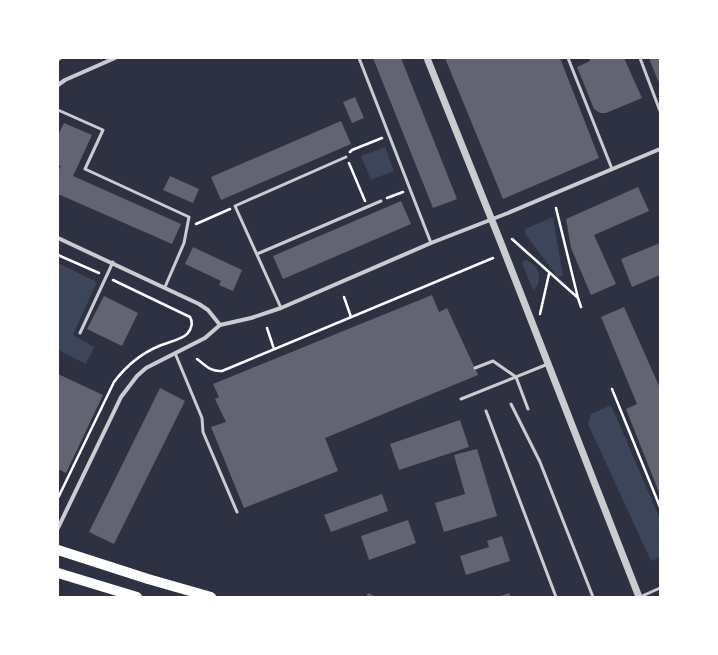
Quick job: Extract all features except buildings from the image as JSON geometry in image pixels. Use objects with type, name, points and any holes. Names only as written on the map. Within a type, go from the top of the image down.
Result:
[{"type":"main road","points":[[58,550],[148,579],[211,597]]},
{"type":"main road","points":[[58,573],[137,597]]},
{"type":"street","points":[[58,85],[65,80],[115,58]]},
{"type":"street","points":[[427,58],[639,597]]},
{"type":"street","points":[[58,528],[121,397],[137,376],[146,368],[205,338],[220,325],[246,320],[281,308],[431,243],[660,149]]},
{"type":"street","points":[[58,238],[113,262],[199,304],[208,310],[220,325]]},
{"type":"lane","points":[[359,58],[431,243]]},
{"type":"lane","points":[[568,58],[612,169]]},
{"type":"lane","points":[[640,58],[660,111]]},
{"type":"lane","points":[[58,110],[103,130],[86,169],[189,217],[184,243],[165,287]]},
{"type":"lane","points":[[281,308],[235,206],[346,157]]},
{"type":"lane","points":[[256,254],[381,201]]},
{"type":"lane","points":[[80,333],[113,262]]},
{"type":"lane","points":[[175,353],[202,418],[203,432],[237,512]]},
{"type":"lane","points":[[475,368],[493,361],[516,377],[528,410]]},
{"type":"lane","points":[[461,399],[548,364]]},
{"type":"lane","points":[[511,404],[540,462],[593,597]]},
{"type":"lane","points":[[486,411],[556,597]]},
{"type":"lane","points":[[639,597],[660,588]]},
{"type":"path","points":[[368,207],[346,157],[352,150],[390,135]]},
{"type":"path","points":[[381,201],[410,189]]},
{"type":"path","points":[[196,224],[235,206]]},
{"type":"path","points":[[556,208],[581,307]]},
{"type":"path","points":[[512,239],[549,274],[578,298]]},
{"type":"path","points":[[58,255],[190,317],[192,321],[186,335],[143,354],[122,371],[114,382],[58,498]]},
{"type":"path","points":[[197,359],[216,372],[222,371],[493,258]]},
{"type":"path","points":[[540,315],[549,274]]},
{"type":"path","points":[[344,296],[352,317]]},
{"type":"path","points":[[267,328],[274,349]]},
{"type":"path","points":[[612,389],[660,506]]},
{"type":"shaded area","points":[[385,147],[394,171],[371,180],[361,156]]},
{"type":"shaded area","points":[[553,217],[563,276],[558,277],[525,234],[525,229]]},
{"type":"shaded area","points":[[524,260],[533,264],[538,272],[539,282],[533,290],[522,263]]},
{"type":"shaded area","points":[[58,263],[97,282],[73,335],[94,347],[86,364],[58,350]]},
{"type":"shaded area","points":[[611,405],[660,519],[660,557],[651,561],[588,424],[591,414]]}]
